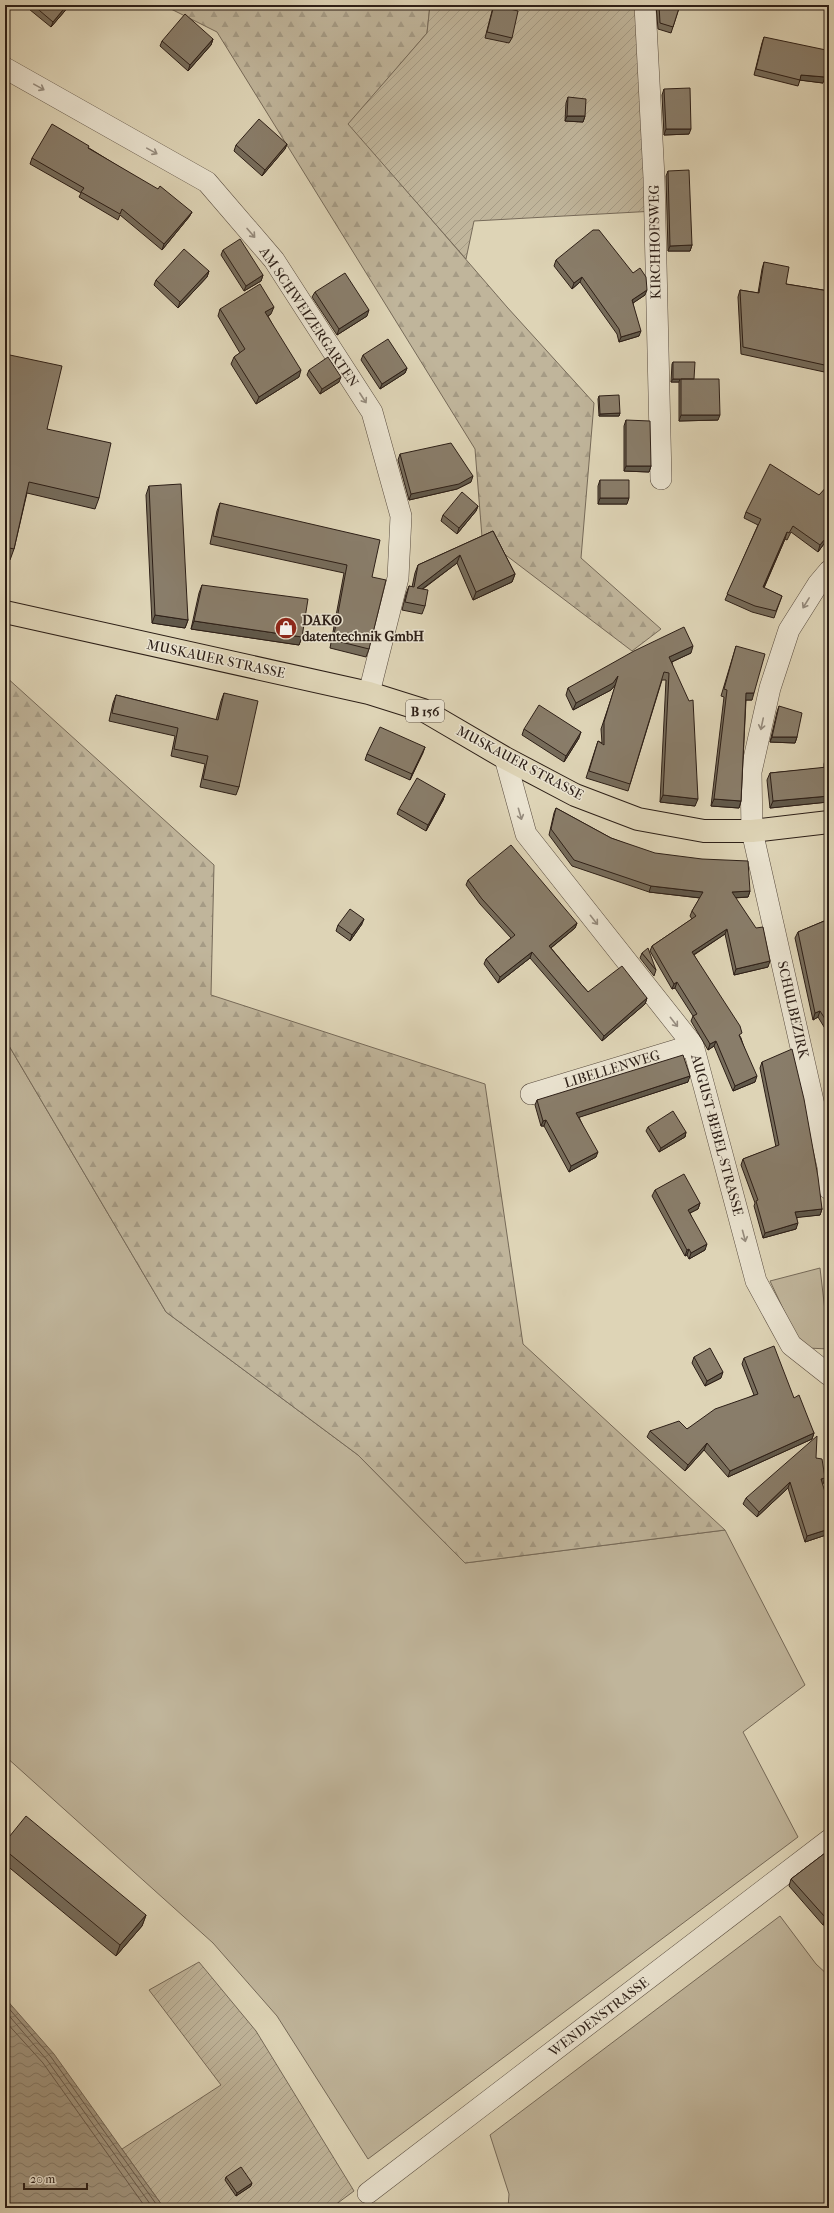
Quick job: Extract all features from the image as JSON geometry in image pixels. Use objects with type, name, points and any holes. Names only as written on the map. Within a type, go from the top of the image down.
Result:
[{"type":"main road","name":"MUSKAUER STRASSE","points":[[5,612],[369,693],[424,710],[505,758],[575,795],[638,819],[704,831],[752,831],[829,822]]},
{"type":"street","name":"KIRCHHOFSWEG","points":[[645,5],[654,178],[661,479]]},
{"type":"street","name":"AM SCHWEIZERGARTEN","points":[[5,68],[207,182],[274,260],[372,412],[401,516],[398,578],[369,693]]},
{"type":"street","name":"SCHULBEZIRK","points":[[829,571],[818,584],[789,630],[770,688],[752,772],[752,831],[828,1167],[829,1189]]},
{"type":"street","name":"AUGUST-BEBEL-STRASSE","points":[[505,758],[526,834],[693,1045],[756,1282],[791,1345],[829,1374]]},
{"type":"street","name":"LIBELLENWEG","points":[[531,1094],[693,1045]]},
{"type":"street","name":"WENDENSTRASSE","points":[[368,2194],[829,1840]]},
{"type":"green space","points":[[163,5],[430,5],[427,33],[349,124],[507,307],[594,403],[581,558],[661,629],[632,651],[482,537],[475,449],[217,32]]},
{"type":"green space","points":[[430,5],[645,5],[655,211],[474,221],[466,259],[348,124],[427,33]]},
{"type":"green space","points":[[5,676],[214,865],[211,995],[485,1084],[523,1344],[725,1530],[465,1563],[358,1455],[166,1312],[5,1039]]},
{"type":"green space","points":[[5,1039],[166,1312],[358,1455],[465,1563],[725,1530],[805,1685],[743,1732],[798,1837],[368,2159],[277,2016],[213,1943],[5,1756]]},
{"type":"green space","points":[[820,1268],[829,1349],[807,1348],[795,1334],[770,1281]]},
{"type":"green space","points":[[780,1916],[816,1964],[829,1976],[829,2208],[508,2208],[509,2194],[490,2135]]},
{"type":"green space","points":[[199,1962],[256,2031],[354,2191],[331,2208],[164,2208],[122,2149],[221,2085],[149,1990]]},
{"type":"water","points":[[5,1998],[54,2054],[164,2208],[5,2208]]},
{"type":"building","points":[[33,5],[67,5],[53,22]]},
{"type":"building","points":[[494,5],[518,11],[512,38],[487,32]]},
{"type":"building","points":[[659,5],[680,5],[673,27],[660,23]]},
{"type":"building","points":[[185,14],[213,39],[190,65],[162,41]]},
{"type":"building","points":[[764,37],[826,50],[825,77],[801,75],[800,80],[756,69]]},
{"type":"building","points":[[690,88],[691,129],[666,129],[664,89]]},
{"type":"building","points":[[568,97],[586,99],[585,116],[567,116]]},
{"type":"building","points":[[259,119],[287,144],[265,170],[236,145]]},
{"type":"building","points":[[52,124],[89,146],[88,148],[158,189],[160,186],[192,212],[164,244],[122,209],[120,214],[81,192],[84,188],[32,158]]},
{"type":"building","points":[[689,170],[692,245],[670,246],[668,171]]},
{"type":"building","points":[[593,230],[599,230],[633,273],[640,268],[646,277],[647,290],[632,300],[641,331],[621,337],[619,329],[582,277],[574,283],[556,260]]},
{"type":"building","points":[[240,239],[263,275],[246,286],[223,250]]},
{"type":"building","points":[[184,249],[209,271],[180,302],[156,280]]},
{"type":"building","points":[[764,262],[789,267],[786,284],[829,291],[829,366],[743,347],[740,290],[759,293]]},
{"type":"building","points":[[345,273],[369,310],[339,329],[315,292]]},
{"type":"building","points":[[260,284],[274,307],[265,312],[301,370],[259,397],[234,357],[245,349],[220,309]]},
{"type":"building","points":[[388,339],[407,368],[382,384],[363,355]]},
{"type":"building","points":[[5,354],[62,366],[47,429],[111,443],[99,498],[29,482],[14,549],[5,547]]},
{"type":"building","points":[[328,357],[341,377],[322,389],[309,370]]},
{"type":"building","points":[[673,362],[695,362],[694,379],[673,379]]},
{"type":"building","points":[[681,379],[719,379],[720,415],[681,415]]},
{"type":"building","points":[[619,395],[620,413],[600,414],[599,396]]},
{"type":"building","points":[[626,420],[650,421],[651,466],[626,466]]},
{"type":"building","points":[[451,443],[473,476],[459,484],[411,494],[400,454]]},
{"type":"building","points":[[770,464],[819,495],[829,484],[829,534],[820,545],[793,526],[789,533],[787,532],[763,587],[782,596],[776,611],[755,606],[727,594],[761,519],[746,512]]},
{"type":"building","points":[[600,480],[629,480],[629,498],[600,498]]},
{"type":"building","points":[[181,484],[188,620],[155,615],[149,486]]},
{"type":"building","points":[[462,492],[478,506],[459,528],[443,515]]},
{"type":"building","points":[[220,503],[380,540],[372,577],[386,580],[369,649],[333,640],[347,565],[213,536]]},
{"type":"building","points":[[493,531],[515,574],[476,592],[460,555],[417,588],[428,590],[425,606],[405,602],[409,586],[414,587],[418,565]]},
{"type":"building","points":[[202,585],[308,599],[302,637],[194,621]]},
{"type":"building","points":[[684,627],[693,646],[669,657],[689,701],[693,700],[698,799],[663,795],[669,673],[664,672],[630,784],[589,771],[598,741],[604,745],[604,722],[618,676],[613,683],[576,703],[568,688],[634,651]]},
{"type":"building","points":[[736,646],[765,654],[754,693],[746,693],[741,801],[714,799],[727,690],[724,689]]},
{"type":"building","points":[[224,693],[258,701],[239,787],[203,779],[208,756],[174,749],[178,728],[112,713],[116,695],[218,720]]},
{"type":"building","points":[[539,705],[581,732],[566,756],[524,729]]},
{"type":"building","points":[[779,706],[802,713],[797,737],[772,737]]},
{"type":"building","points":[[380,727],[425,747],[412,774],[367,754]]},
{"type":"building","points":[[826,757],[829,757],[829,796],[773,801],[770,773],[827,767]]},
{"type":"building","points":[[417,778],[445,794],[428,825],[399,809]]},
{"type":"building","points":[[556,808],[611,838],[655,853],[702,859],[748,861],[750,891],[732,892],[756,928],[763,927],[770,961],[736,969],[727,929],[692,952],[740,1026],[742,1033],[739,1035],[757,1076],[735,1086],[716,1041],[710,1044],[693,1016],[697,1014],[677,982],[674,984],[652,946],[696,916],[692,911],[703,892],[651,886],[574,860],[551,829]]},
{"type":"building","points":[[511,845],[577,923],[549,946],[588,992],[622,966],[647,998],[604,1036],[532,952],[500,977],[486,959],[515,935],[482,899],[468,880]]},
{"type":"building","points":[[350,909],[364,919],[352,935],[338,925]]},
{"type":"building","points":[[829,919],[829,1025],[820,1011],[815,1013],[798,932]]},
{"type":"building","points":[[648,948],[656,970],[642,953]]},
{"type":"building","points":[[792,1049],[804,1099],[818,1177],[822,1209],[795,1212],[798,1223],[765,1233],[756,1201],[758,1200],[743,1159],[779,1145],[762,1062]]},
{"type":"building","points":[[683,1055],[690,1076],[576,1113],[598,1152],[571,1166],[546,1120],[543,1121],[537,1100]]},
{"type":"building","points":[[673,1111],[686,1132],[661,1148],[648,1127]]},
{"type":"building","points":[[684,1174],[700,1203],[688,1210],[707,1244],[691,1253],[689,1249],[687,1250],[655,1190]]},
{"type":"building","points":[[774,1346],[794,1398],[799,1395],[814,1433],[730,1471],[707,1443],[688,1465],[650,1431],[679,1421],[687,1429],[715,1409],[758,1394],[744,1358]]},
{"type":"building","points":[[710,1348],[723,1372],[707,1381],[694,1357]]},
{"type":"building","points":[[817,1436],[816,1458],[822,1459],[825,1478],[821,1479],[829,1505],[829,1529],[807,1536],[790,1482],[759,1512],[746,1498]]},
{"type":"building","points":[[26,1816],[146,1915],[120,1945],[5,1850],[5,1842]]},
{"type":"building","points":[[829,1850],[829,1917],[825,1917],[791,1879]]},
{"type":"building","points":[[241,2167],[252,2183],[237,2193],[226,2177]]},
{"type":"place","name":"DAKO datentechnik GmbH","points":[[286,628]]}]
